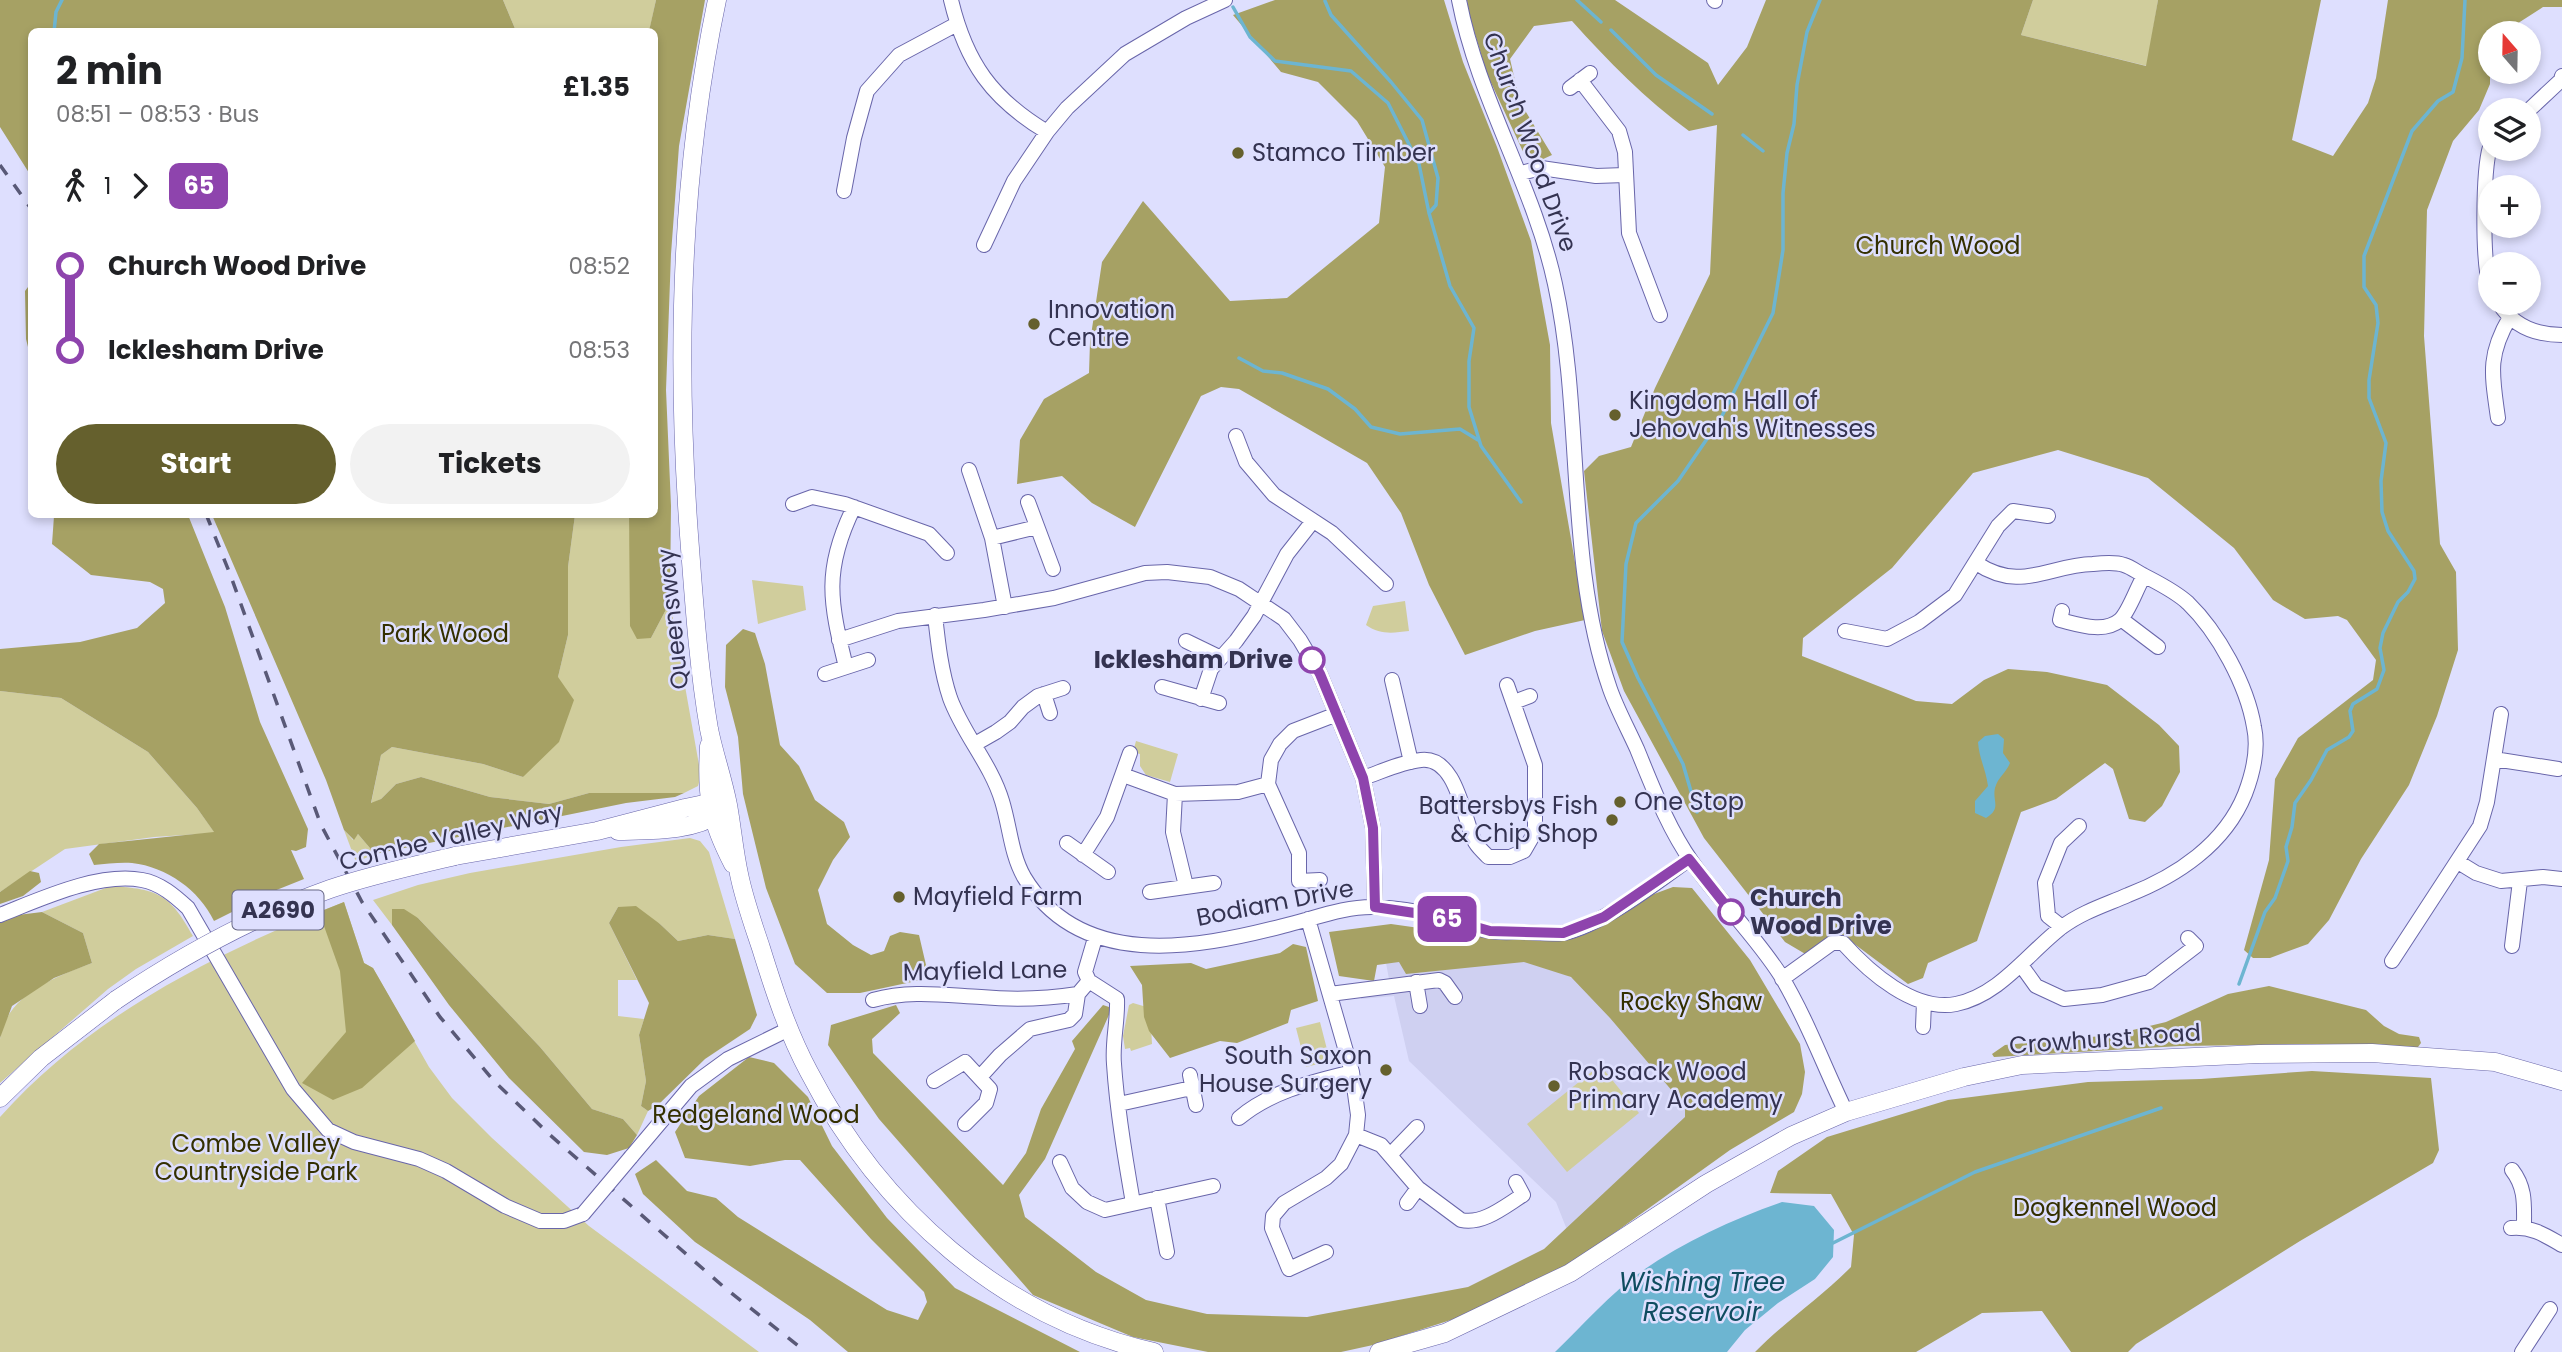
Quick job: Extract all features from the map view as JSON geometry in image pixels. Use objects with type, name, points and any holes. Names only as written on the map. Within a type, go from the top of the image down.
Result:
[{"type":"main road","name":"Queensway","points":[[717,0],[703,66],[684,257],[683,448],[692,576],[710,733],[711,811],[720,840],[738,873]]},
{"type":"main road","name":"Queensway","points":[[710,733],[728,808],[738,873],[789,1029]]},
{"type":"main road","name":"Combe Valley Way","points":[[0,1098],[41,1058],[116,1000],[170,964],[291,904],[369,877],[455,856],[597,831],[655,814],[728,808]]},
{"type":"main road","points":[[789,1029],[809,1073],[863,1159],[922,1226],[959,1258],[1024,1303],[1085,1332],[1154,1352]]},
{"type":"main road","name":"Crowhurst Road","points":[[1379,1352],[1445,1334],[1570,1273],[1752,1156],[1791,1136],[1846,1112],[1955,1079],[2022,1065],[2133,1059],[2372,1053],[2495,1062],[2562,1082]]},
{"type":"street","points":[[951,0],[966,48],[982,75],[1017,114],[1047,132]]},
{"type":"street","points":[[984,245],[1014,181],[1067,108],[1125,54],[1186,18],[1225,0]]},
{"type":"street","name":"Church Wood Drive","points":[[1460,0],[1474,59],[1542,232],[1566,342],[1581,537],[1595,636],[1610,691],[1670,826],[1689,859],[1763,950],[1782,979],[1798,1007],[1846,1112]]},
{"type":"street","points":[[844,191],[854,138],[867,91],[899,55],[957,24]]},
{"type":"street","points":[[2541,99],[2562,76]]},
{"type":"street","points":[[1580,80],[1619,131],[1625,152],[1629,233],[1661,309]]},
{"type":"street","points":[[2486,252],[2489,161]]},
{"type":"street","points":[[1521,173],[1541,168],[1596,176],[1625,175]]},
{"type":"street","points":[[2498,418],[2492,373],[2493,358],[2510,317],[2531,330],[2562,335]]},
{"type":"street","points":[[1236,436],[1246,462],[1274,495],[1332,533],[1386,584]]},
{"type":"street","points":[[969,470],[992,538],[1004,607]]},
{"type":"street","points":[[793,504],[812,497],[854,507],[929,534],[947,553]]},
{"type":"street","points":[[1028,502],[1054,562]]},
{"type":"street","points":[[846,667],[831,595],[834,556],[854,507]]},
{"type":"street","points":[[1846,631],[1887,639],[1922,627],[1955,595],[1998,526],[2013,511],[2040,511]]},
{"type":"street","points":[[1202,699],[1211,668],[1236,641],[1261,604],[1287,554],[1313,521]]},
{"type":"street","points":[[992,538],[1037,527]]},
{"type":"street","points":[[1782,979],[1832,943],[1843,943],[1856,958],[1895,987],[1924,1002],[1955,1004],[1989,990],[2062,927],[2106,902],[2160,880],[2199,857],[2225,828],[2241,803],[2254,770],[2255,729],[2243,688],[2208,625],[2186,601],[2124,564],[2090,564],[2027,578],[2001,575],[1976,563]]},
{"type":"street","points":[[839,640],[898,621],[1054,598],[1128,576],[1167,572],[1210,577],[1239,589],[1284,619],[1320,674],[1363,778],[1373,828],[1375,907]]},
{"type":"street","points":[[2062,611],[2060,620],[2094,627],[2109,625],[2121,619],[2144,576]]},
{"type":"street","name":"Bodiam Drive","points":[[935,615],[940,659],[951,699],[1002,801],[1023,875],[1034,892],[1067,925],[1095,938],[1150,947],[1247,935],[1345,910],[1375,907],[1441,917],[1490,931],[1563,933],[1604,917],[1689,859]]},
{"type":"street","points":[[2121,619],[2158,647]]},
{"type":"street","points":[[1186,640],[1219,657]]},
{"type":"street","points":[[825,674],[868,660]]},
{"type":"street","points":[[1392,680],[1411,762]]},
{"type":"street","points":[[1363,778],[1411,762],[1424,760],[1437,763],[1451,777],[1476,844],[1488,857],[1510,857],[1524,850],[1535,832],[1535,765],[1507,685]]},
{"type":"street","points":[[1162,687],[1219,703]]},
{"type":"street","points":[[975,744],[996,733],[1023,707],[1044,694],[1063,688]]},
{"type":"street","points":[[1044,694],[1050,713]]},
{"type":"street","points":[[1514,702],[1530,696]]},
{"type":"street","points":[[1320,880],[1298,885],[1299,853],[1268,784],[1271,760],[1287,737],[1293,731],[1336,714]]},
{"type":"street","points":[[2392,961],[2480,826],[2487,802],[2501,714]]},
{"type":"street","points":[[1083,855],[1107,817],[1130,754]]},
{"type":"street","points":[[2494,759],[2558,769]]},
{"type":"street","points":[[1123,775],[1175,794],[1238,792],[1268,784]]},
{"type":"street","points":[[1175,794],[1174,831],[1186,886]]},
{"type":"street","points":[[2062,927],[2048,916],[2045,883],[2061,843],[2077,833]]},
{"type":"street","points":[[1068,843],[1108,872]]},
{"type":"street","points":[[2458,862],[2476,873],[2501,881],[2543,877],[2562,879]]},
{"type":"street","points":[[0,915],[110,878],[144,880],[169,891],[188,908],[293,1089],[328,1130],[354,1142],[419,1159],[540,1222],[564,1221],[583,1214],[691,1086],[728,1059],[789,1029]]},
{"type":"street","points":[[2512,946],[2520,881]]},
{"type":"street","points":[[1150,892],[1214,883]]},
{"type":"street","points":[[1308,919],[1352,1072],[1358,1115],[1356,1135],[1341,1164],[1326,1178],[1284,1203],[1273,1216],[1272,1228],[1289,1269],[1325,1252]]},
{"type":"street","name":"Mayfield Lane","points":[[873,1000],[896,994],[942,993],[1023,999],[1078,994],[1089,981],[1085,972],[1095,938]]},
{"type":"street","points":[[2021,965],[2036,986],[2063,999],[2102,995],[2149,982],[2196,946],[2188,938]]},
{"type":"street","points":[[1330,994],[1439,980],[1446,983],[1455,997]]},
{"type":"street","points":[[1089,981],[1117,999],[1118,1014],[1113,1041],[1124,1150],[1133,1203]]},
{"type":"street","points":[[1416,982],[1420,1006]]},
{"type":"street","points":[[980,1077],[1030,1029],[1069,1020],[1075,1014],[1078,994]]},
{"type":"street","points":[[1923,1027],[1924,1002]]},
{"type":"street","points":[[934,1082],[965,1062],[990,1089],[986,1103],[965,1124]]},
{"type":"street","points":[[1239,1118],[1252,1099],[1352,1072]]},
{"type":"street","points":[[1119,1104],[1193,1083],[1196,1105]]},
{"type":"street","points":[[1390,1155],[1417,1127]]},
{"type":"street","points":[[1356,1135],[1381,1145],[1418,1188],[1461,1220],[1468,1222],[1487,1217],[1523,1195],[1516,1182]]},
{"type":"street","points":[[1060,1162],[1072,1188],[1087,1202],[1105,1210],[1213,1186]]},
{"type":"street","points":[[2512,1170],[2524,1192],[2517,1227],[2538,1231],[2562,1245]]},
{"type":"street","points":[[1407,1203],[1418,1188]]},
{"type":"street","points":[[1157,1198],[1167,1252]]},
{"type":"street","points":[[2522,1352],[2550,1309]]},
{"type":"shaded area","name":"Robsack Wood Primary Academy","points":[[1441,958],[1539,959],[1618,1005],[1697,1111],[1571,1240],[1556,1202],[1409,1061],[1394,996],[1361,999],[1360,984],[1389,979],[1386,963]]},
{"type":"green space","points":[[0,0],[503,0],[515,28],[28,28],[28,171],[0,127]]},
{"type":"green space","points":[[503,0],[656,0],[650,28],[515,28]]},
{"type":"green space","points":[[656,0],[705,0],[679,146],[671,254],[666,390],[671,506],[670,602],[651,638],[637,639],[630,626],[629,518],[658,518],[658,28],[650,28]]},
{"type":"green space","points":[[1275,0],[1444,0],[1463,62],[1531,241],[1550,345],[1551,423],[1585,620],[1535,631],[1465,655],[1429,585],[1401,513],[1367,463],[1239,389],[1221,387],[1201,396],[1135,527],[1092,503],[1062,476],[1017,484],[1020,440],[1044,399],[1089,373],[1090,342],[1102,262],[1143,201],[1230,301],[1287,298],[1379,223],[1385,167],[1357,121],[1318,82],[1281,72],[1233,15]]},
{"type":"green space","name":"Church Wood","points":[[1467,0],[1615,0],[1708,63],[1718,85],[1747,47],[1766,0],[2033,0],[2021,35],[2146,66],[2158,0],[2321,0],[2292,140],[2333,156],[2368,103],[2376,78],[2388,0],[2562,0],[2562,7],[2543,7],[2521,21],[2478,21],[2478,84],[2490,84],[2484,98],[2478,98],[2478,111],[2453,141],[2427,210],[2424,336],[2440,544],[2456,572],[2458,650],[2437,716],[2409,785],[2361,859],[2329,920],[2308,944],[2270,958],[2253,958],[2244,950],[2269,860],[2275,779],[2298,738],[2373,680],[2376,660],[2347,620],[2338,616],[2305,619],[2273,600],[2234,548],[2148,478],[2058,450],[1973,473],[1892,568],[1803,638],[1802,656],[1916,701],[1952,704],[1984,680],[2008,669],[2047,672],[2107,685],[2159,725],[2179,746],[2180,772],[2162,806],[2145,822],[2129,819],[2113,769],[2105,763],[2056,799],[2021,812],[1977,941],[1928,963],[1923,978],[1908,984],[1837,931],[1807,955],[1785,942],[1704,838],[1624,691],[1602,631],[1584,471],[1599,456],[1631,447],[1655,388],[1710,274],[1717,125],[1689,131],[1628,79],[1572,21],[1534,26],[1510,59],[1520,102],[1552,155],[1541,160],[1526,158],[1487,74]]},
{"type":"green space","points":[[2033,0],[2158,0],[2147,66],[2021,35]]},
{"type":"green space","points":[[28,287],[28,347],[26,339],[25,291]]},
{"type":"green space","points":[[54,518],[189,518],[225,607],[260,722],[308,829],[306,847],[291,850],[304,879],[214,921],[191,890],[157,869],[132,863],[94,865],[89,854],[99,844],[214,832],[197,808],[148,752],[61,698],[0,691],[0,649],[80,642],[137,628],[165,603],[163,589],[150,582],[91,575],[52,544]]},
{"type":"green space","name":"Park Wood","points":[[213,518],[575,518],[568,567],[568,635],[558,677],[574,700],[559,742],[523,777],[483,764],[392,747],[381,755],[371,803],[381,799],[396,784],[421,777],[490,797],[549,804],[589,793],[684,793],[675,797],[626,803],[375,854],[358,834],[354,840],[344,830],[326,780]]},
{"type":"green space","points":[[575,518],[629,518],[631,567],[651,638],[670,602],[701,776],[698,786],[684,793],[589,793],[549,804],[490,797],[421,777],[396,784],[381,799],[371,804],[381,755],[392,747],[483,764],[523,777],[558,677],[568,635],[568,567]]},
{"type":"green space","points":[[752,580],[803,586],[806,610],[758,624]]},
{"type":"green space","points":[[1405,601],[1409,631],[1382,632],[1366,625],[1373,606]]},
{"type":"green space","points":[[743,629],[755,633],[765,664],[780,745],[799,766],[815,800],[844,822],[850,837],[833,860],[818,890],[827,924],[853,945],[871,955],[884,951],[890,936],[900,932],[919,935],[926,965],[921,980],[860,993],[827,993],[795,964],[766,888],[743,794],[738,737],[725,687],[726,645]]},
{"type":"green space","points":[[0,691],[61,698],[148,752],[215,833],[154,837],[65,849],[0,892]]},
{"type":"green space","points":[[1136,741],[1178,754],[1170,782],[1146,775],[1140,766],[1140,754],[1133,752]]},
{"type":"green space","points":[[344,830],[353,840],[358,834],[375,854],[356,862]]},
{"type":"green space","points":[[690,838],[700,841],[709,852],[735,939],[708,935],[678,941],[660,924],[618,907],[609,923],[637,980],[618,980],[618,1016],[644,1019],[639,1035],[646,1081],[641,1106],[648,1111],[637,1135],[623,1119],[592,1109],[540,1047],[418,918],[392,909],[392,925],[373,900],[418,885],[470,873]]},
{"type":"green space","points":[[30,871],[39,873],[41,882],[23,896],[0,904],[0,892]]},
{"type":"green space","points":[[111,886],[140,889],[161,896],[177,911],[193,936],[136,969],[108,989],[0,1083],[0,1039],[4,1024],[12,1011],[34,990],[92,963],[83,933],[42,912]]},
{"type":"green space","name":"Rocky Shaw","points":[[1673,887],[1692,888],[1750,960],[1800,1044],[1805,1072],[1802,1094],[1794,1112],[1730,1150],[1571,1264],[1485,1309],[1373,1345],[1341,1352],[1208,1352],[1133,1337],[1033,1295],[879,1119],[828,1045],[831,1025],[896,1005],[900,1013],[872,1039],[873,1053],[1003,1185],[1026,1153],[1041,1109],[1075,1049],[1072,1041],[1103,1005],[1112,1008],[1045,1159],[1019,1195],[1025,1217],[1096,1272],[1146,1300],[1207,1314],[1307,1317],[1468,1287],[1544,1249],[1685,1117],[1685,1106],[1571,977],[1524,962],[1406,974],[1399,962],[1377,965],[1374,981],[1339,976],[1329,932],[1391,924],[1483,937],[1565,940],[1646,897]]},
{"type":"green space","name":"Combe Valley Countryside Park","points":[[344,902],[364,963],[373,968],[429,1067],[452,1098],[589,1226],[759,1352],[0,1352],[0,1117],[36,1080],[75,1047],[159,990],[250,942]]},
{"type":"green space","points":[[344,902],[364,963],[373,968],[415,1041],[362,1088],[333,1100],[302,1083],[346,1032],[340,971],[319,912]]},
{"type":"green space","points":[[636,906],[678,941],[708,935],[735,939],[757,1015],[750,1029],[705,1059],[658,1105],[648,1111],[641,1106],[646,1081],[639,1035],[649,1003],[609,923],[618,907]]},
{"type":"green space","points":[[392,909],[404,909],[418,918],[540,1047],[592,1109],[623,1119],[637,1135],[629,1148],[607,1155],[584,1152],[509,1078],[449,1005],[392,925]]},
{"type":"green space","points":[[42,912],[83,933],[92,963],[54,978],[12,1006],[0,1038],[0,922],[18,915]]},
{"type":"green space","points":[[1293,944],[1306,947],[1318,1001],[1291,1010],[1288,1023],[1237,1043],[1220,1041],[1170,1058],[1149,1031],[1144,1017],[1142,985],[1130,966],[1191,963],[1206,969],[1280,953]]},
{"type":"green space","points":[[2269,986],[2366,1010],[2384,1026],[2399,1034],[2419,1037],[2421,1043],[2418,1047],[2396,1051],[2315,1044],[2180,1046],[1994,1057],[1992,1054],[2005,1045],[2112,1035],[2166,1022],[2228,994]]},
{"type":"green space","points":[[1133,1003],[1150,1008],[1152,1044],[1131,1051],[1130,1048],[1125,1049],[1123,1036],[1129,1005]]},
{"type":"green space","points":[[1320,1022],[1330,1061],[1306,1067],[1296,1028]]},
{"type":"green space","name":"Redgeland Wood","points":[[749,1057],[774,1063],[808,1097],[832,1146],[887,1218],[955,1288],[1080,1352],[848,1352],[810,1320],[695,1242],[643,1194],[635,1174],[656,1160],[687,1191],[716,1198],[738,1217],[887,1310],[918,1320],[927,1302],[924,1292],[871,1239],[800,1160],[750,1166],[685,1158],[675,1132],[699,1096]]},
{"type":"green space","points":[[1600,1065],[1639,1113],[1567,1172],[1527,1124]]},
{"type":"green space","name":"Dogkennel Wood","points":[[2312,1071],[2431,1078],[2439,1150],[2433,1163],[2300,1241],[2136,1344],[2128,1352],[2071,1352],[2042,1311],[1982,1313],[1916,1352],[1755,1352],[1851,1267],[1854,1235],[1831,1194],[1770,1193],[1778,1171],[1827,1137],[1948,1100],[2088,1082],[2201,1079]]},
{"type":"water","points":[[1998,734],[2004,739],[2003,753],[2010,763],[1995,788],[1994,811],[1986,818],[1975,813],[1975,801],[1988,786],[1978,742],[1985,736]]},
{"type":"water","name":"Wishing Tree Reservoir","points":[[1782,1202],[1814,1206],[1834,1230],[1833,1257],[1815,1279],[1778,1303],[1745,1330],[1727,1352],[1555,1352],[1619,1290],[1658,1260],[1710,1232]]},
{"type":"waterway","points":[[54,28],[56,12],[62,0]]},
{"type":"waterway","points":[[1577,0],[1601,22]]},
{"type":"waterway","points":[[1697,812],[1683,764],[1622,642],[1626,564],[1636,523],[1678,481],[1720,420],[1773,313],[1783,250],[1783,193],[1797,85],[1807,32],[1820,0]]},
{"type":"waterway","points":[[2239,984],[2265,912],[2275,898],[2288,861],[2286,847],[2295,803],[2327,750],[2349,737],[2353,731],[2350,711],[2353,704],[2377,689],[2384,670],[2380,648],[2383,633],[2398,602],[2415,579],[2414,571],[2388,531],[2382,512],[2381,481],[2386,443],[2369,398],[2369,380],[2378,323],[2376,305],[2364,287],[2364,256],[2412,131],[2438,101],[2453,92],[2462,58],[2465,0]]},
{"type":"waterway","points":[[1325,1],[1331,15],[1422,120],[1438,178],[1436,205],[1429,213]]},
{"type":"waterway","points":[[1233,7],[1250,37],[1275,61],[1351,71],[1388,103],[1419,164],[1429,213],[1450,286],[1474,328],[1469,361],[1469,407],[1481,446],[1521,502]]},
{"type":"waterway","points":[[1611,30],[1656,75],[1712,114]]},
{"type":"waterway","points":[[1743,135],[1763,151]]},
{"type":"waterway","points":[[1239,358],[1263,371],[1282,373],[1328,389],[1355,409],[1371,427],[1400,434],[1460,429],[1478,440]]},
{"type":"waterway","points":[[1833,1243],[1975,1172],[2161,1108]]},
{"type":"railway","points":[[0,165],[28,204]]},
{"type":"railway","points":[[208,518],[321,825],[362,902],[440,1017],[494,1081],[550,1135],[725,1288],[806,1352]]},
{"type":"bus line","name":"65","points":[[1312,660],[1363,778],[1373,828],[1375,907],[1441,917],[1490,931],[1563,933],[1604,917],[1689,859],[1731,912]]},
{"type":"place","name":"Stamco Timber","points":[[1238,153]]},
{"type":"place","name":"Innovation Centre","points":[[1034,324]]},
{"type":"place","name":"Kingdom Hall of Jehovah's Witnesses","points":[[1615,415]]},
{"type":"place","name":"Icklesham Drive","points":[[1312,660]]},
{"type":"place","name":"One Stop","points":[[1620,802]]},
{"type":"place","name":"Battersbys Fish & Chip Shop","points":[[1612,820]]},
{"type":"place","name":"Mayfield Farm","points":[[899,897]]},
{"type":"place","name":"Church Wood Drive","points":[[1731,912]]},
{"type":"place","name":"South Saxon House Surgery","points":[[1386,1070]]},
{"type":"place","name":"Robsack Wood Primary Academy","points":[[1554,1086]]}]
